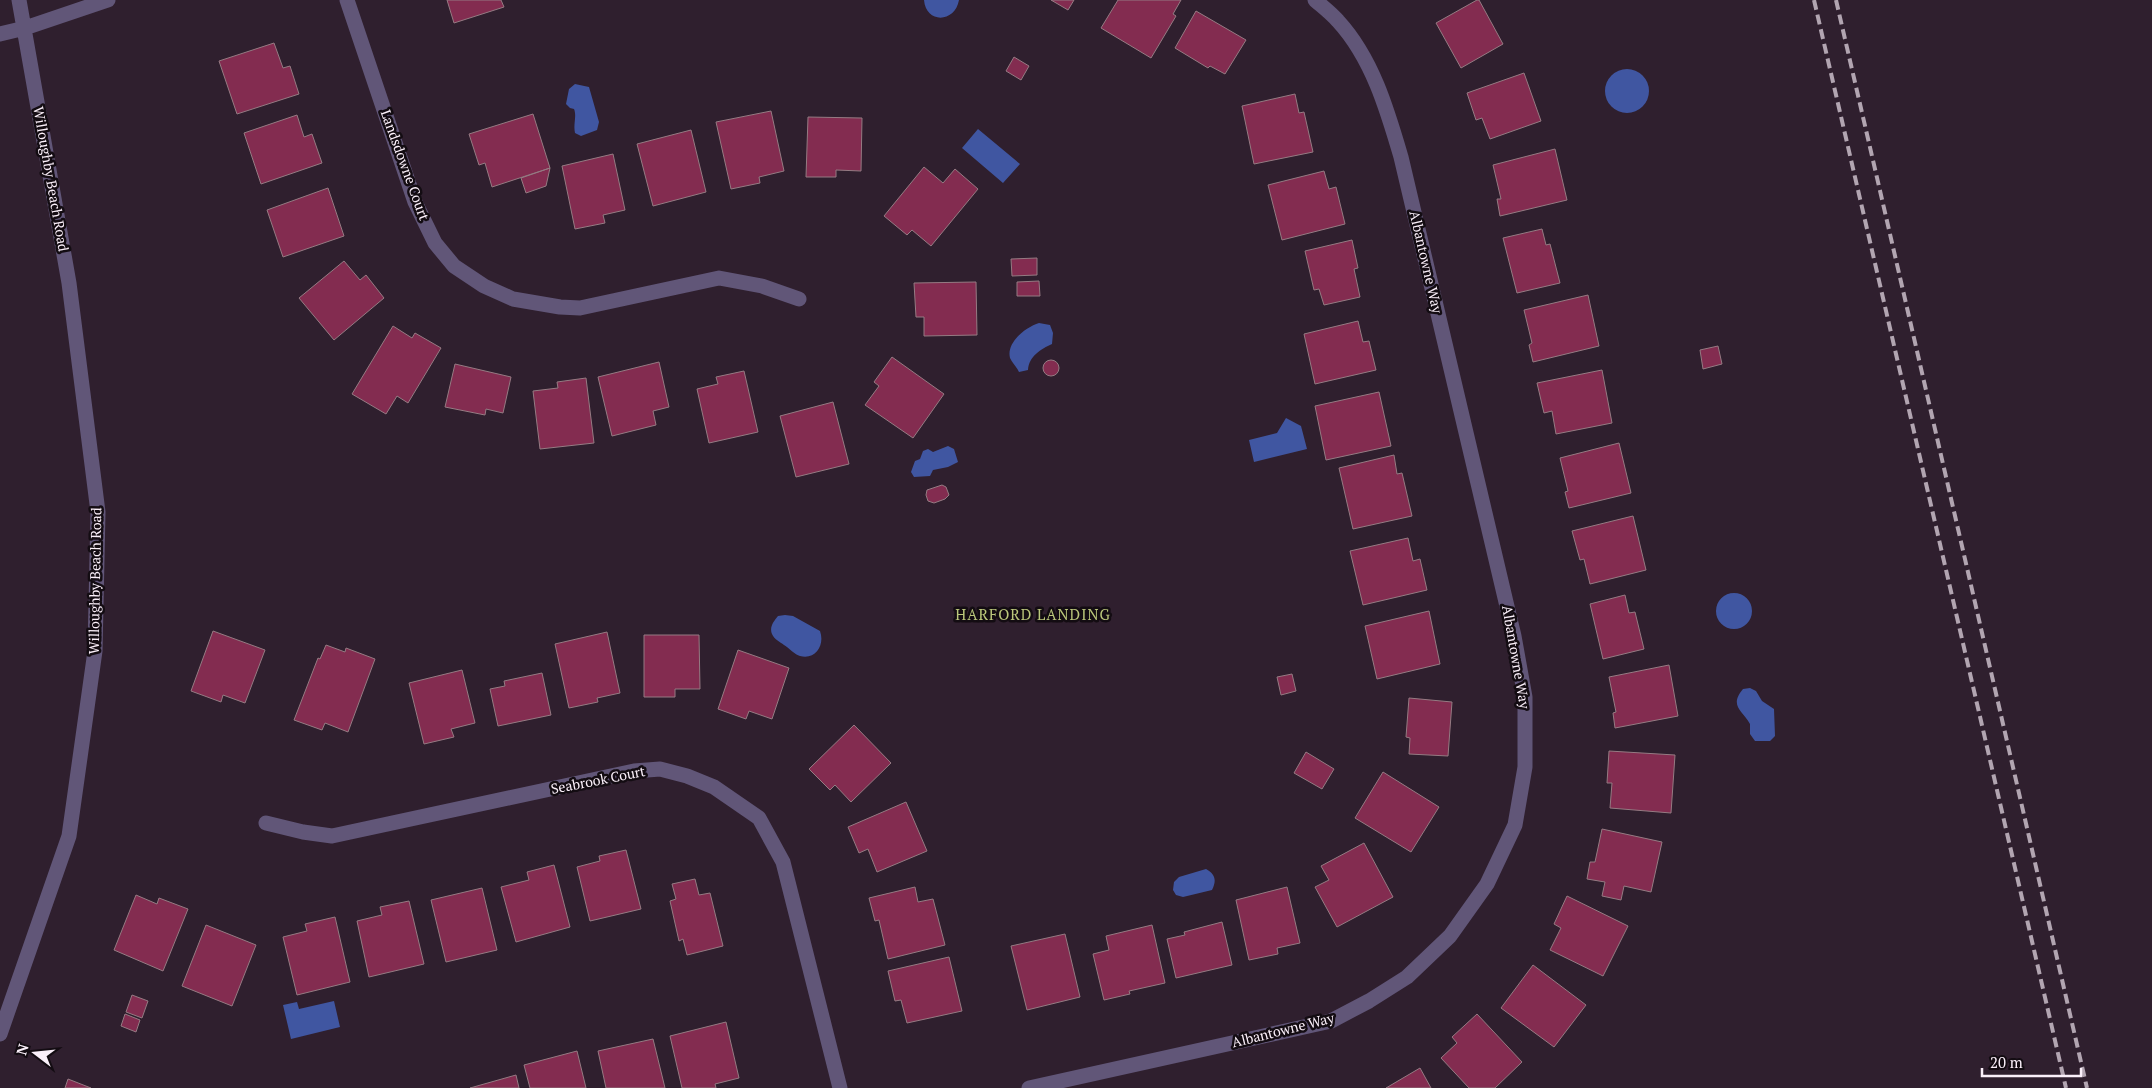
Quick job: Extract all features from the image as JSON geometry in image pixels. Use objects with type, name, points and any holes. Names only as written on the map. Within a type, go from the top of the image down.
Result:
[{"type":"street","name":"Willoughby Beach Road","points":[[0,1034],[69,836],[95,641],[98,512],[70,283],[19,0]]},
{"type":"street","points":[[0,34],[25,28],[108,0]]},
{"type":"street","name":"Landsdowne Court","points":[[347,0],[415,202],[436,243],[454,266],[484,286],[513,299],[560,307],[580,308],[719,278],[762,286],[799,299]]},
{"type":"street","name":"Albantowne Way","points":[[1030,1088],[1330,1021],[1369,1001],[1407,977],[1450,936],[1488,884],[1514,825],[1525,767],[1526,698],[1514,636],[1403,166],[1385,105],[1362,55],[1339,21],[1315,0]]},
{"type":"street","name":"Seabrook Court","points":[[266,823],[303,832],[332,836],[634,771],[660,769],[687,776],[714,787],[759,818],[783,862],[840,1088]]},
{"type":"water","points":[[924,0],[959,0],[952,13],[941,18],[935,17],[930,13],[926,8]]},
{"type":"water","points":[[1623,69],[1631,69],[1643,75],[1649,91],[1643,107],[1631,113],[1623,113],[1611,107],[1605,95],[1605,87],[1611,75]]},
{"type":"water","points":[[575,84],[589,87],[599,122],[597,130],[581,136],[575,133],[574,109],[566,104],[569,89]]},
{"type":"water","points":[[978,129],[1020,164],[1003,183],[962,148]]},
{"type":"water","points":[[1039,323],[1050,325],[1053,333],[1052,344],[1033,357],[1028,370],[1019,372],[1010,358],[1011,346],[1018,336],[1028,328]]},
{"type":"water","points":[[1286,418],[1301,426],[1307,449],[1254,462],[1249,440],[1277,433]]},
{"type":"water","points":[[948,446],[954,449],[958,462],[948,467],[933,470],[930,476],[914,477],[911,472],[915,461],[920,459],[923,451],[928,449],[933,452]]},
{"type":"water","points":[[1734,593],[1741,594],[1747,598],[1751,604],[1751,618],[1747,624],[1741,628],[1734,629],[1727,628],[1721,624],[1717,618],[1716,611],[1717,604],[1721,598],[1727,594]]},
{"type":"water","points":[[778,616],[793,616],[820,631],[820,646],[815,654],[806,657],[798,655],[774,637],[771,631],[772,624]]},
{"type":"water","points":[[1750,688],[1756,691],[1762,701],[1774,709],[1775,736],[1770,741],[1755,741],[1750,734],[1750,724],[1738,708],[1737,700],[1739,695],[1743,689]]},
{"type":"water","points":[[1206,869],[1214,878],[1212,890],[1183,897],[1176,895],[1173,890],[1174,882],[1179,877]]},
{"type":"water","points":[[334,1001],[340,1027],[291,1039],[283,1005],[297,1002],[299,1009]]},
{"type":"building","points":[[447,0],[501,0],[504,7],[454,23]]},
{"type":"building","points":[[1051,0],[1074,0],[1068,10]]},
{"type":"building","points":[[1118,0],[1181,0],[1173,14],[1176,16],[1151,58],[1101,28]]},
{"type":"building","points":[[1479,0],[1503,44],[1461,68],[1436,23]]},
{"type":"building","points":[[1196,11],[1246,40],[1225,74],[1210,66],[1208,68],[1175,48]]},
{"type":"building","points":[[274,43],[283,68],[290,66],[299,94],[237,114],[219,61]]},
{"type":"building","points":[[1014,57],[1029,66],[1021,80],[1006,71]]},
{"type":"building","points":[[1524,73],[1541,121],[1490,139],[1482,118],[1476,120],[1467,93]]},
{"type":"building","points":[[1295,94],[1299,113],[1304,112],[1313,152],[1254,164],[1242,106]]},
{"type":"building","points":[[771,111],[784,171],[759,177],[760,183],[731,189],[716,122]]},
{"type":"building","points":[[533,114],[550,168],[492,187],[485,163],[479,165],[469,134]]},
{"type":"building","points":[[297,115],[304,137],[312,134],[322,163],[261,184],[244,133]]},
{"type":"building","points":[[808,117],[862,118],[861,171],[836,170],[836,177],[806,177]]},
{"type":"building","points":[[691,130],[706,192],[653,206],[637,144]]},
{"type":"building","points":[[1555,149],[1567,200],[1500,216],[1497,199],[1501,199],[1493,165]]},
{"type":"building","points":[[613,154],[625,210],[603,215],[605,223],[575,229],[562,166]]},
{"type":"building","points":[[924,167],[943,183],[955,169],[978,189],[931,246],[912,230],[907,235],[884,216]]},
{"type":"building","points":[[550,168],[546,186],[526,193],[521,178]]},
{"type":"building","points":[[1324,171],[1329,189],[1336,187],[1345,224],[1282,240],[1268,185]]},
{"type":"building","points":[[328,188],[344,236],[283,257],[267,210]]},
{"type":"building","points":[[1542,229],[1546,245],[1550,244],[1560,283],[1517,293],[1503,238]]},
{"type":"building","points":[[1352,240],[1358,268],[1354,269],[1360,297],[1324,305],[1319,289],[1314,290],[1305,251]]},
{"type":"building","points":[[1037,258],[1037,275],[1012,276],[1011,259]]},
{"type":"building","points":[[344,261],[360,280],[366,275],[384,298],[334,340],[299,298]]},
{"type":"building","points":[[1039,281],[1040,296],[1017,296],[1017,282]]},
{"type":"building","points":[[976,282],[977,335],[924,336],[924,317],[916,317],[914,283]]},
{"type":"building","points":[[1588,295],[1599,346],[1533,362],[1529,345],[1532,343],[1524,310]]},
{"type":"building","points":[[1358,321],[1363,342],[1369,341],[1376,370],[1315,384],[1304,334]]},
{"type":"building","points":[[393,326],[412,338],[415,333],[441,348],[408,403],[397,396],[386,414],[352,394]]},
{"type":"building","points":[[1718,346],[1722,364],[1703,369],[1700,350]]},
{"type":"building","points":[[892,357],[944,394],[913,438],[865,405],[879,386],[874,382]]},
{"type":"building","points":[[1048,360],[1054,360],[1059,365],[1057,374],[1048,376],[1043,371],[1043,365]]},
{"type":"building","points":[[659,362],[669,407],[653,411],[656,425],[612,436],[598,377]]},
{"type":"building","points":[[455,364],[511,377],[503,413],[486,409],[485,415],[445,407]]},
{"type":"building","points":[[1602,370],[1612,423],[1556,434],[1552,411],[1544,413],[1537,383]]},
{"type":"building","points":[[744,371],[758,432],[709,443],[697,389],[718,384],[716,377]]},
{"type":"building","points":[[586,378],[594,443],[540,449],[533,391],[558,388],[557,382]]},
{"type":"building","points":[[1379,392],[1391,446],[1326,460],[1315,406]]},
{"type":"building","points":[[833,402],[849,464],[796,477],[780,416]]},
{"type":"building","points":[[1619,443],[1631,493],[1569,508],[1565,492],[1568,491],[1560,458]]},
{"type":"building","points":[[1394,455],[1397,474],[1402,473],[1412,516],[1353,529],[1339,468]]},
{"type":"building","points":[[942,485],[946,487],[949,495],[945,499],[934,503],[928,501],[927,490]]},
{"type":"building","points":[[1633,516],[1646,570],[1590,584],[1584,559],[1580,560],[1572,531]]},
{"type":"building","points":[[1408,538],[1413,561],[1420,559],[1427,590],[1363,605],[1350,551]]},
{"type":"building","points":[[1625,595],[1629,613],[1635,612],[1644,649],[1603,659],[1590,604]]},
{"type":"building","points":[[1429,611],[1440,664],[1377,679],[1365,626]]},
{"type":"building","points":[[213,631],[265,650],[245,703],[223,695],[221,702],[191,691]]},
{"type":"building","points":[[607,632],[620,693],[597,698],[598,702],[569,708],[555,644]]},
{"type":"building","points":[[644,635],[699,635],[700,689],[675,689],[675,697],[644,697]]},
{"type":"building","points":[[326,645],[345,652],[346,648],[375,659],[348,732],[325,723],[322,730],[294,720],[318,658],[320,659]]},
{"type":"building","points":[[738,650],[789,668],[772,719],[749,711],[746,719],[718,709]]},
{"type":"building","points":[[1669,665],[1678,716],[1615,728],[1613,713],[1616,712],[1609,677]]},
{"type":"building","points":[[462,670],[475,723],[451,729],[454,737],[424,744],[409,683]]},
{"type":"building","points":[[542,673],[551,715],[498,726],[490,689],[505,686],[504,681]]},
{"type":"building","points":[[1292,674],[1296,691],[1281,695],[1277,677]]},
{"type":"building","points":[[1409,698],[1452,702],[1448,756],[1409,754],[1410,738],[1406,737]]},
{"type":"building","points":[[854,725],[891,763],[851,802],[835,785],[830,790],[809,769]]},
{"type":"building","points":[[1609,751],[1675,755],[1671,813],[1610,808],[1612,783],[1607,783]]},
{"type":"building","points":[[1306,752],[1334,769],[1322,789],[1294,773]]},
{"type":"building","points":[[1383,772],[1439,807],[1411,852],[1355,818]]},
{"type":"building","points":[[906,802],[927,851],[877,872],[868,849],[859,853],[848,827]]},
{"type":"building","points":[[1602,829],[1662,842],[1651,892],[1624,886],[1621,900],[1602,896],[1605,882],[1587,879],[1590,862],[1595,862]]},
{"type":"building","points":[[1364,843],[1393,897],[1337,927],[1315,887],[1329,880],[1321,866]]},
{"type":"building","points":[[626,850],[641,909],[590,921],[577,867],[600,861],[599,856]]},
{"type":"building","points":[[554,865],[570,927],[516,942],[501,887],[529,880],[527,872]]},
{"type":"building","points":[[695,879],[699,895],[710,893],[723,946],[687,955],[683,939],[679,941],[670,901],[676,899],[672,884]]},
{"type":"building","points":[[915,887],[918,902],[933,899],[945,945],[888,959],[879,920],[875,921],[869,898]]},
{"type":"building","points":[[1287,887],[1300,943],[1277,948],[1278,954],[1249,960],[1236,900]]},
{"type":"building","points":[[482,888],[497,950],[446,962],[431,900]]},
{"type":"building","points":[[136,895],[157,904],[159,898],[188,909],[163,971],[114,950]]},
{"type":"building","points":[[1567,896],[1628,926],[1603,976],[1550,950],[1561,928],[1554,924]]},
{"type":"building","points":[[409,901],[424,964],[369,977],[357,921],[382,915],[380,907]]},
{"type":"building","points":[[335,917],[350,982],[297,995],[283,937],[307,931],[305,924]]},
{"type":"building","points":[[1222,922],[1232,965],[1176,978],[1167,939],[1185,935],[1184,932]]},
{"type":"building","points":[[206,925],[256,945],[232,1006],[182,986]]},
{"type":"building","points":[[1152,925],[1165,983],[1129,991],[1130,994],[1104,1000],[1093,954],[1109,950],[1106,936]]},
{"type":"building","points":[[1065,934],[1080,997],[1027,1010],[1011,946]]},
{"type":"building","points":[[949,957],[962,1011],[907,1023],[901,1000],[895,1001],[888,971]]},
{"type":"building","points":[[1533,965],[1586,1005],[1554,1047],[1501,1008]]},
{"type":"building","points":[[132,995],[148,1001],[142,1018],[126,1012]]},
{"type":"building","points":[[125,1014],[140,1020],[136,1032],[121,1026]]},
{"type":"building","points":[[1477,1014],[1522,1062],[1495,1088],[1469,1088],[1441,1058],[1457,1043],[1452,1037]]},
{"type":"building","points":[[726,1022],[739,1078],[715,1084],[716,1088],[682,1088],[670,1036]]},
{"type":"building","points":[[653,1039],[665,1088],[606,1088],[598,1051]]},
{"type":"building","points":[[577,1051],[586,1088],[530,1088],[524,1065]]},
{"type":"building","points":[[1420,1068],[1431,1088],[1386,1088]]},
{"type":"building","points":[[516,1075],[519,1088],[470,1088]]},
{"type":"building","points":[[68,1079],[91,1088],[65,1088]]},
{"type":"railway","points":[[1814,0],[2066,1088]]},
{"type":"railway","points":[[1836,0],[2087,1088]]},
{"type":"district","name":"HARFORD LANDING","points":[[1033,615]]}]
